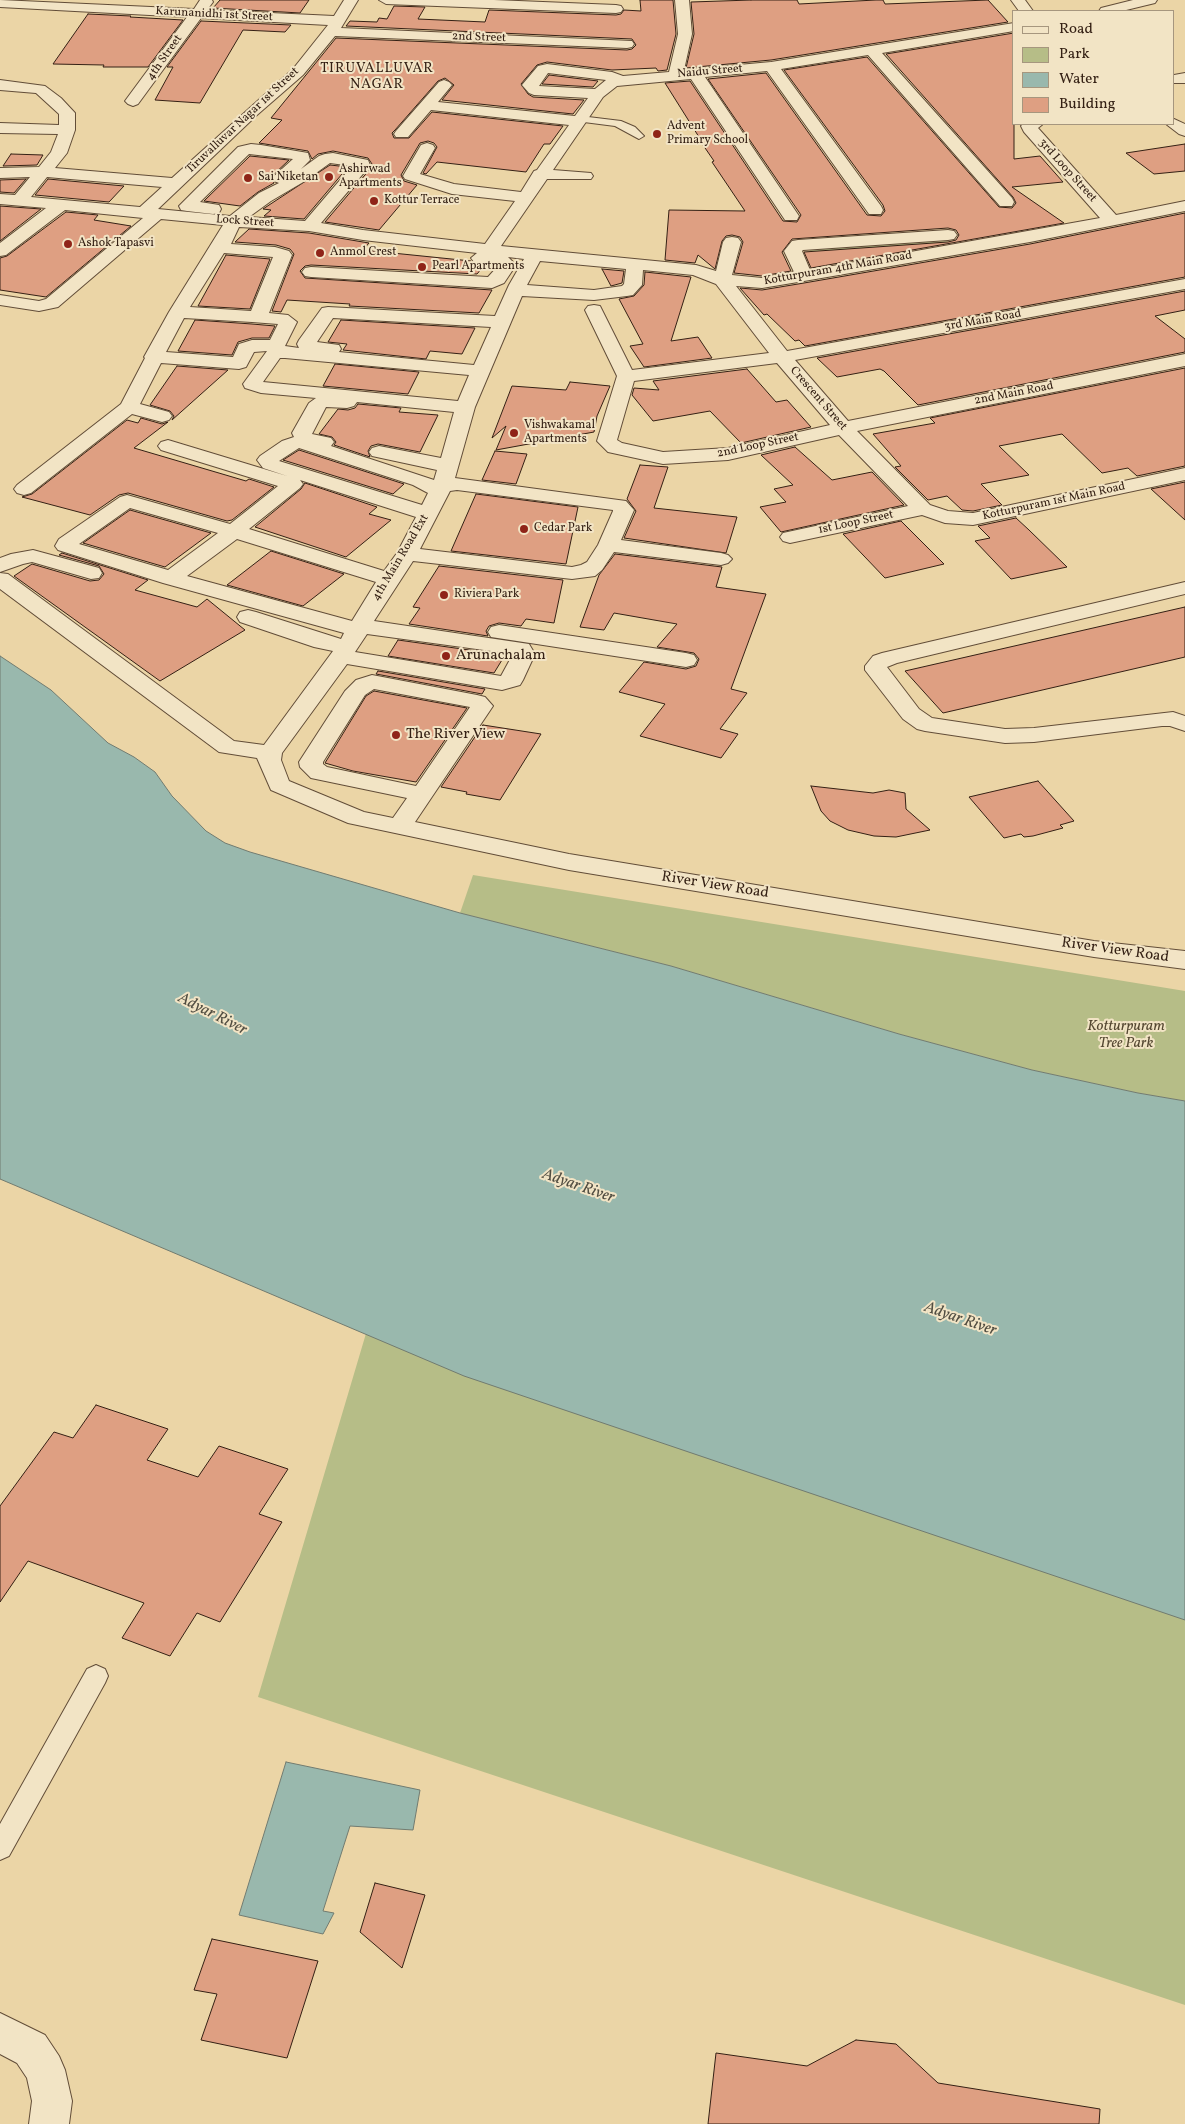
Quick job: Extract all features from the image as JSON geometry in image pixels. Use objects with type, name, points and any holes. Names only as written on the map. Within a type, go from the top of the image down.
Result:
[{"type":"street","name":"4th Street","points":[[133,101],[208,0]]},
{"type":"street","name":"Tiruvalluvar Nagar 1st Street","points":[[0,300],[39,306],[52,303],[152,216],[176,183],[298,72],[334,26],[351,0]]},
{"type":"street","points":[[386,0],[616,9]]},
{"type":"street","points":[[675,75],[680,62],[685,34],[682,0],[695,0]]},
{"type":"street","points":[[1129,9],[1150,0]]},
{"type":"street","name":"Karunanidhi 1st Street","points":[[0,3],[71,3],[334,26]]},
{"type":"street","name":"2nd Street","points":[[334,26],[627,44]]},
{"type":"street","name":"Naidu Street","points":[[489,250],[540,174],[598,94],[609,84],[618,80],[771,66],[1012,28]]},
{"type":"street","points":[[872,50],[1006,202]]},
{"type":"street","points":[[771,66],[875,210]]},
{"type":"street","points":[[598,94],[534,90],[530,85],[543,68],[612,76],[618,80]]},
{"type":"street","points":[[695,73],[790,216]]},
{"type":"street","points":[[0,85],[40,89],[56,101],[67,113],[67,130],[59,153],[20,200]]},
{"type":"street","points":[[402,134],[444,85]]},
{"type":"street","points":[[427,105],[579,120]]},
{"type":"street","name":"3rd Loop Street","points":[[1032,125],[1029,126],[1030,129],[1111,220]]},
{"type":"street","points":[[0,128],[67,130]]},
{"type":"street","points":[[427,148],[412,172],[411,176],[416,179],[452,189],[524,197]]},
{"type":"street","points":[[24,489],[129,407],[153,357],[178,312],[220,248],[234,218],[302,160],[302,156],[261,150],[244,150],[187,206],[152,216]]},
{"type":"street","points":[[187,206],[234,218],[299,178],[325,159],[333,158],[362,163],[309,226]]},
{"type":"street","points":[[0,173],[43,172],[176,183]]},
{"type":"street","points":[[540,174],[585,176]]},
{"type":"street","points":[[0,199],[20,200],[52,207]]},
{"type":"street","name":"Kotturpuram 4th Main Road","points":[[489,250],[696,270],[722,280],[762,283],[1030,237],[1185,206]]},
{"type":"street","points":[[4,235],[40,210],[52,207]]},
{"type":"street","points":[[0,251],[52,207]]},
{"type":"street","name":"Lock Street","points":[[52,207],[152,216],[234,218],[309,226],[354,252],[489,250]]},
{"type":"street","points":[[804,276],[793,251],[798,245],[976,234],[1030,237]]},
{"type":"street","points":[[722,280],[732,242]]},
{"type":"street","points":[[220,248],[275,252],[282,256],[259,314],[252,316]]},
{"type":"street","points":[[311,272],[354,252],[503,261],[507,265],[498,279],[492,282],[354,252]]},
{"type":"street","name":"4th Main Road Ext","points":[[270,756],[355,634],[407,554],[444,481],[464,410],[516,290],[535,255]]},
{"type":"street","points":[[516,290],[594,295],[627,291],[632,285],[635,268],[639,265]]},
{"type":"street","name":"Crescent Street","points":[[722,280],[782,357],[843,428],[923,509]]},
{"type":"street","name":"3rd Main Road","points":[[626,376],[782,357],[1185,284]]},
{"type":"street","points":[[594,310],[626,376]]},
{"type":"street","points":[[483,367],[311,347],[306,344],[325,314],[331,311],[502,322]]},
{"type":"street","points":[[153,357],[239,363],[246,348],[277,345],[288,322],[282,319],[252,316],[178,312]]},
{"type":"street","points":[[464,410],[261,387],[252,384],[274,354],[285,352],[483,367]]},
{"type":"street","name":"2nd Main Road","points":[[843,428],[1185,360]]},
{"type":"street","name":"2nd Loop Street","points":[[626,376],[607,441],[615,448],[663,458],[695,457],[728,454],[843,428]]},
{"type":"street","points":[[407,554],[572,573],[587,571],[595,566],[608,545],[624,510],[619,505],[444,481],[305,438],[302,435],[319,403],[326,401],[464,410]]},
{"type":"street","points":[[129,407],[162,416]]},
{"type":"street","points":[[425,518],[270,464],[268,460],[289,445],[299,442],[420,481],[444,481]]},
{"type":"street","points":[[168,446],[293,484],[425,518]]},
{"type":"street","name":"Kotturpuram 1st Main Road","points":[[923,509],[945,518],[973,518],[1185,474]]},
{"type":"street","points":[[171,578],[293,484]]},
{"type":"street","points":[[355,634],[521,649],[524,654],[512,680],[502,683],[355,634],[67,548],[65,545],[127,501],[234,531],[389,579]]},
{"type":"street","name":"1st Loop Street","points":[[790,537],[923,509]]},
{"type":"street","points":[[608,545],[721,558]]},
{"type":"street","points":[[0,566],[18,558],[33,556],[255,620],[322,642],[355,634],[686,660]]},
{"type":"street","points":[[0,579],[227,747],[270,756]]},
{"type":"street","points":[[1185,588],[901,655],[880,661],[876,666],[879,676],[911,714],[925,724],[1006,736],[1034,735],[1162,719],[1173,719],[1185,724]]},
{"type":"street","points":[[399,827],[422,794],[482,706],[477,702],[372,682],[364,685],[356,691],[311,762],[312,767],[319,773],[422,794]]},
{"type":"street","name":"River View Road","points":[[270,756],[279,785],[357,818],[569,862],[1094,949],[1185,960]]},
{"type":"street","points":[[0,2033],[31,2049],[45,2070],[52,2100],[49,2124]]},
{"type":"lane","points":[[579,120],[617,123],[631,129],[639,136]]},
{"type":"lane","points":[[0,1848],[96,1676]]},
{"type":"green space","points":[[950,241],[818,266],[808,247]]},
{"type":"green space","name":"Kotturpuram Tree Park","points":[[473,875],[1185,991],[1185,1101],[1032,1070],[899,1034],[671,966],[460,913]]},
{"type":"green space","points":[[370,1320],[1185,1591],[1185,2005],[258,1697]]},
{"type":"water","name":"Adyar River","points":[[0,656],[51,690],[108,743],[134,757],[155,772],[172,796],[206,831],[225,843],[460,913],[671,966],[899,1034],[1032,1070],[1185,1101],[1185,1620],[464,1376],[0,1179]]},
{"type":"water","points":[[286,1762],[420,1790],[413,1830],[350,1826],[323,1911],[334,1913],[323,1934],[239,1915]]},
{"type":"building","points":[[220,0],[309,0],[300,13],[213,8]]},
{"type":"building","points":[[640,0],[673,0],[676,34],[667,70],[658,71],[656,68],[612,70],[547,62],[537,65],[521,84],[528,94],[533,97],[584,100],[573,114],[442,100],[454,85],[445,78],[438,81],[392,133],[394,138],[409,138],[432,112],[563,126],[550,144],[544,144],[526,172],[437,162],[426,174],[423,173],[437,147],[434,143],[428,141],[420,143],[401,175],[404,181],[417,185],[379,230],[325,222],[370,169],[372,164],[368,158],[333,151],[318,154],[312,159],[308,151],[259,143],[282,120],[271,118],[336,38],[627,50],[632,49],[636,45],[632,39],[346,26],[350,21],[377,22],[379,18],[387,19],[394,6],[425,7],[418,19],[485,22],[489,10],[616,15],[621,14],[624,10],[641,11]]},
{"type":"building","points":[[797,0],[799,4],[883,0],[885,4],[988,0],[1008,22],[771,60],[686,68],[694,34],[691,2]]},
{"type":"building","points":[[88,14],[183,20],[148,67],[53,64]]},
{"type":"building","points":[[201,21],[291,25],[285,32],[243,30],[200,103],[155,100],[173,67],[167,67]]},
{"type":"building","points":[[1012,33],[1014,159],[1040,156],[1063,182],[1012,187],[1064,223],[811,268],[804,252],[948,242],[956,240],[959,235],[956,230],[948,228],[792,239],[782,252],[791,271],[762,276],[734,273],[743,242],[740,237],[732,235],[726,236],[722,241],[715,269],[698,255],[695,263],[665,260],[669,210],[745,211],[712,162],[714,161],[665,83],[690,81],[783,221],[797,222],[801,215],[708,79],[766,73],[867,215],[881,216],[885,211],[883,205],[784,70],[867,57],[999,207],[1012,208],[1016,203],[1013,197],[886,54]]},
{"type":"building","points":[[549,75],[598,81],[593,87],[542,84]]},
{"type":"building","points":[[1185,144],[1185,171],[1154,174],[1126,153]]},
{"type":"building","points":[[11,154],[43,155],[37,165],[3,166]]},
{"type":"building","name":"Sai Niketan","points":[[250,156],[289,160],[271,177],[274,183],[258,192],[240,206],[204,201]]},
{"type":"building","points":[[330,165],[348,167],[304,219],[264,216],[271,210],[263,209]]},
{"type":"building","points":[[26,179],[14,193],[0,192],[0,180]]},
{"type":"building","points":[[48,179],[124,186],[109,202],[35,195]]},
{"type":"building","points":[[0,206],[41,209],[0,241]]},
{"type":"building","name":"Ashok Tapasvi","points":[[66,212],[98,215],[94,220],[131,226],[46,297],[0,290],[0,258],[7,256]]},
{"type":"building","points":[[1185,213],[1185,277],[805,346],[799,340],[795,341],[767,314],[764,315],[740,288],[762,290],[804,283],[1030,244]]},
{"type":"building","points":[[249,229],[309,233],[369,243],[363,250],[471,261],[474,264],[484,266],[477,274],[311,265],[305,266],[300,271],[305,278],[492,290],[479,313],[349,306],[350,304],[287,300],[281,312],[272,311],[294,254],[290,249],[276,245],[235,242]]},
{"type":"building","points":[[226,255],[270,259],[250,309],[198,306]]},
{"type":"building","points":[[602,269],[624,271],[622,283],[611,286]]},
{"type":"building","points":[[645,272],[691,277],[671,341],[698,337],[712,358],[644,367],[630,346],[643,344],[619,299],[634,296],[644,285]]},
{"type":"building","points":[[1185,291],[1185,310],[1155,316],[1185,339],[1185,352],[918,405],[880,369],[837,377],[817,358]]},
{"type":"building","points":[[195,320],[275,326],[269,338],[252,338],[238,342],[232,355],[178,351]]},
{"type":"building","points":[[341,320],[475,328],[462,354],[430,351],[426,359],[343,350],[347,344],[328,342]]},
{"type":"building","points":[[335,364],[419,372],[408,394],[323,386]]},
{"type":"building","points":[[177,366],[228,370],[172,420],[174,416],[170,411],[150,405]]},
{"type":"building","points":[[1185,368],[1185,466],[1137,476],[1128,468],[1102,473],[1062,434],[999,446],[1029,475],[981,484],[1002,505],[973,511],[962,510],[947,496],[928,500],[895,467],[901,466],[873,434],[935,423],[930,418]]},
{"type":"building","points":[[747,369],[776,402],[787,400],[811,427],[741,443],[710,411],[653,421],[632,395],[634,388],[659,390],[653,381]]},
{"type":"building","points":[[570,382],[610,386],[597,416],[594,432],[496,450],[506,426],[492,438],[512,386],[566,390]]},
{"type":"building","points":[[358,404],[401,408],[399,412],[438,415],[420,452],[378,444],[371,446],[368,451],[370,457],[334,445],[336,442],[332,437],[319,434],[338,409],[348,410],[355,408]]},
{"type":"building","points":[[141,418],[162,424],[168,422],[134,448],[246,481],[249,479],[274,487],[232,520],[227,521],[128,493],[119,495],[90,515],[22,497],[32,494],[127,420],[138,423]]},
{"type":"building","points":[[795,447],[832,480],[872,472],[904,505],[781,532],[760,507],[786,502],[774,489],[793,485],[761,455]]},
{"type":"building","points":[[299,450],[404,484],[393,494],[283,460]]},
{"type":"building","points":[[495,451],[527,454],[516,484],[482,480]]},
{"type":"building","points":[[640,465],[668,467],[654,508],[737,517],[726,553],[624,538],[636,511],[627,499]]},
{"type":"building","points":[[1185,482],[1185,520],[1151,489]]},
{"type":"building","points":[[305,483],[377,507],[369,514],[391,520],[346,557],[255,527],[301,489]]},
{"type":"building","name":"Cedar Park","points":[[476,494],[578,507],[566,564],[451,551]]},
{"type":"building","points":[[130,510],[211,533],[165,567],[83,543]]},
{"type":"building","points":[[1016,518],[1067,567],[1011,579],[975,541],[990,538],[978,526]]},
{"type":"building","points":[[901,521],[944,564],[885,578],[843,534]]},
{"type":"building","points":[[271,551],[344,574],[303,606],[227,585]]},
{"type":"building","points":[[62,553],[148,580],[135,590],[197,607],[207,599],[245,630],[160,681],[14,576],[32,564],[90,581],[99,580],[104,574],[99,566],[59,555]]},
{"type":"building","points":[[615,554],[722,567],[716,587],[766,594],[731,689],[747,693],[720,729],[738,734],[721,758],[640,736],[665,704],[619,692],[644,662],[686,669],[696,666],[699,659],[694,653],[657,647],[677,624],[614,613],[604,630],[580,627],[599,575]]},
{"type":"building","points":[[439,566],[563,580],[554,623],[526,619],[521,626],[499,623],[489,626],[486,631],[488,636],[409,624],[420,608],[413,607]]},
{"type":"building","points":[[1185,607],[1185,657],[943,713],[905,671]]},
{"type":"building","points":[[398,640],[505,655],[494,673],[388,656]]},
{"type":"building","points":[[378,671],[485,689],[482,694],[376,674]]},
{"type":"building","name":"The River View","points":[[374,691],[467,708],[416,782],[353,771],[325,763],[366,696]]},
{"type":"building","points":[[483,725],[541,734],[500,800],[441,787]]},
{"type":"building","points":[[1038,781],[1074,821],[1060,825],[1063,828],[1033,836],[1024,837],[1021,834],[1004,838],[969,797]]},
{"type":"building","points":[[811,786],[873,793],[889,790],[905,793],[906,809],[930,830],[896,837],[874,836],[848,830],[830,821],[821,811]]},
{"type":"building","points":[[96,1405],[168,1429],[147,1460],[198,1477],[219,1446],[288,1469],[259,1514],[282,1522],[220,1622],[197,1613],[170,1656],[122,1638],[144,1603],[28,1561],[0,1602],[0,1506],[54,1432],[73,1438]]},
{"type":"building","points":[[375,1883],[425,1895],[402,1968],[360,1932]]},
{"type":"building","points":[[212,1939],[318,1961],[287,2058],[201,2040],[217,1994],[194,1990]]},
{"type":"building","points":[[856,2040],[896,2044],[938,2083],[1100,2109],[1099,2124],[708,2124],[716,2053],[807,2066]]},
{"type":"place","name":"Advent Primary School","points":[[657,134]]},
{"type":"place","name":"Ashirwad Apartments","points":[[329,177]]},
{"type":"place","name":"Sai Niketan","points":[[248,178]]},
{"type":"place","name":"Kottur Terrace","points":[[374,201]]},
{"type":"place","name":"Ashok Tapasvi","points":[[68,244]]},
{"type":"place","name":"Anmol Crest","points":[[320,253]]},
{"type":"place","name":"Pearl Apartments","points":[[422,267]]},
{"type":"place","name":"Vishwakamal Apartments","points":[[514,433]]},
{"type":"place","name":"Cedar Park","points":[[524,529]]},
{"type":"place","name":"Riviera Park","points":[[444,595]]},
{"type":"place","name":"Arunachalam","points":[[446,656]]},
{"type":"place","name":"The River View","points":[[396,735]]},
{"type":"district","name":"TIRUVALLUVAR NAGAR","points":[[377,78]]}]
